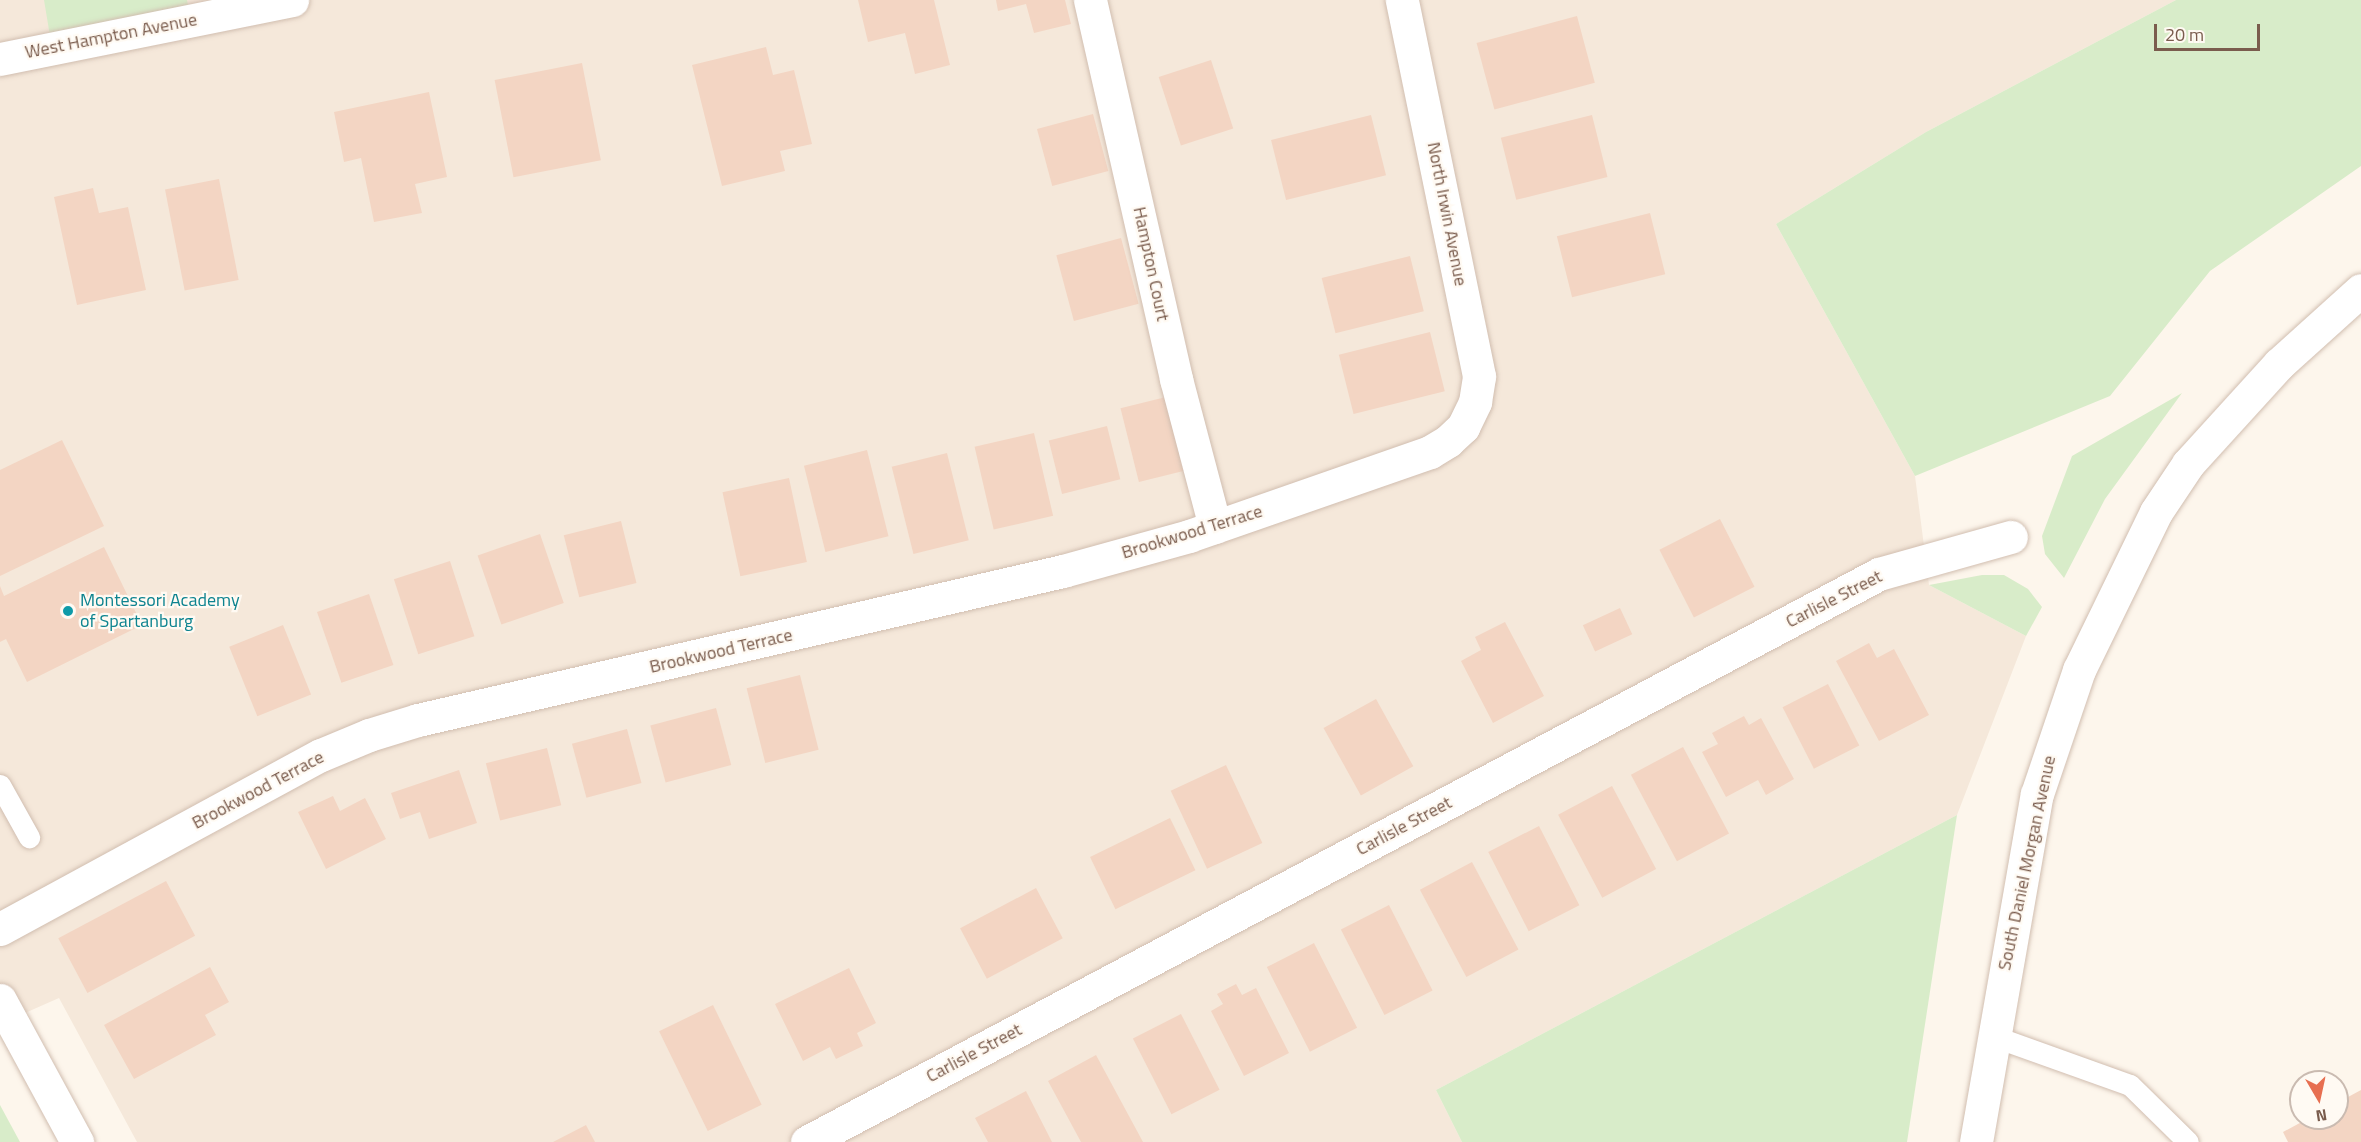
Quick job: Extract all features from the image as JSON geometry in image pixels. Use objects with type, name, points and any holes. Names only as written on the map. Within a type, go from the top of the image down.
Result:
[{"type":"street","name":"West Hampton Avenue","points":[[0,58],[292,0]]},
{"type":"street","name":"Hampton Court","points":[[1090,0],[1176,379],[1215,527]]},
{"type":"street","name":"North Irwin Avenue","points":[[1402,0],[1479,376],[1475,402],[1463,426]]},
{"type":"street","name":"South Daniel Morgan Avenue","points":[[1976,1142],[2037,794],[2056,731],[2106,610],[2156,512],[2188,464],[2279,364],[2361,290]]},
{"type":"street","name":"Brookwood Terrace","points":[[0,929],[321,755],[369,735],[418,720],[1063,571],[1215,527],[1430,452],[1463,426]]},
{"type":"street","name":"Carlisle Street","points":[[807,1142],[1879,574],[2011,537]]},
{"type":"street","points":[[0,1000],[77,1142]]},
{"type":"lane","points":[[0,785],[29,837]]},
{"type":"lane","points":[[1994,1036],[2130,1085],[2188,1142]]},
{"type":"shaded area","points":[[0,0],[2176,0],[1926,132],[1776,224],[1915,476],[1929,585],[2026,636],[1957,815],[1436,1090],[1462,1142],[137,1142],[59,998],[0,1024]]},
{"type":"green space","points":[[44,0],[187,0],[191,20],[52,48]]},
{"type":"green space","points":[[2176,0],[2361,0],[2361,166],[2210,271],[2110,396],[1915,476],[1776,224],[1926,132]]},
{"type":"green space","points":[[2182,393],[2105,499],[2064,578],[2045,554],[2042,536],[2072,456]]},
{"type":"green space","points":[[1982,575],[2004,575],[2028,589],[2042,607],[2026,636],[1929,585]]},
{"type":"green space","points":[[1957,815],[1907,1142],[1462,1142],[1436,1090]]},
{"type":"green space","points":[[0,1105],[20,1142],[0,1142]]},
{"type":"building","points":[[858,0],[934,0],[950,65],[915,74],[905,33],[868,42]]},
{"type":"building","points":[[996,0],[1065,0],[1071,24],[1034,33],[1026,4],[998,11]]},
{"type":"building","points":[[1577,16],[1595,83],[1494,110],[1477,43]]},
{"type":"building","points":[[766,47],[773,75],[794,70],[812,144],[780,151],[785,171],[722,186],[692,65]]},
{"type":"building","points":[[1211,60],[1233,128],[1181,145],[1159,77]]},
{"type":"building","points":[[582,63],[601,160],[514,177],[495,80]]},
{"type":"building","points":[[429,92],[447,177],[415,184],[422,213],[374,222],[361,158],[344,162],[334,112]]},
{"type":"building","points":[[1093,114],[1108,171],[1052,186],[1037,129]]},
{"type":"building","points":[[1371,115],[1386,175],[1286,200],[1271,140]]},
{"type":"building","points":[[1592,115],[1607,177],[1516,200],[1501,138]]},
{"type":"building","points":[[219,179],[239,280],[185,291],[165,189]]},
{"type":"building","points":[[93,188],[99,213],[128,207],[146,290],[77,305],[54,197]]},
{"type":"building","points":[[1650,213],[1665,274],[1572,297],[1557,236]]},
{"type":"building","points":[[1121,238],[1139,304],[1074,321],[1056,255]]},
{"type":"building","points":[[1410,256],[1424,311],[1335,333],[1322,278]]},
{"type":"building","points":[[1430,332],[1445,391],[1354,414],[1339,355]]},
{"type":"building","points":[[1170,396],[1188,470],[1139,482],[1121,408]]},
{"type":"building","points":[[1107,426],[1120,479],[1062,494],[1049,441]]},
{"type":"building","points":[[1034,433],[1053,516],[994,530],[975,447]]},
{"type":"building","name":"Montessori Academy of Spartanburg","points":[[62,440],[104,526],[0,576],[0,470]]},
{"type":"building","points":[[867,450],[889,536],[825,552],[804,466]]},
{"type":"building","points":[[947,453],[969,540],[913,554],[892,467]]},
{"type":"building","points":[[789,478],[807,562],[740,576],[722,492]]},
{"type":"building","points":[[1720,519],[1755,587],[1694,618],[1659,550]]},
{"type":"building","points":[[621,521],[636,583],[579,597],[564,535]]},
{"type":"building","points":[[540,534],[564,603],[501,625],[478,555]]},
{"type":"building","name":"Montessori Academy of Spartanburg","points":[[104,547],[142,625],[27,682],[6,639],[0,642],[0,586],[4,596]]},
{"type":"building","points":[[450,561],[474,636],[418,654],[394,579]]},
{"type":"building","points":[[369,594],[393,665],[341,683],[317,612]]},
{"type":"building","points":[[1620,608],[1632,634],[1595,652],[1583,625]]},
{"type":"building","points":[[1505,622],[1544,696],[1493,723],[1461,661],[1481,650],[1475,637]]},
{"type":"building","points":[[283,625],[311,695],[257,716],[229,647]]},
{"type":"building","points":[[1869,643],[1877,658],[1894,649],[1929,715],[1879,741],[1836,661]]},
{"type":"building","points":[[800,675],[819,750],[765,763],[747,688]]},
{"type":"building","points":[[1828,684],[1859,745],[1814,769],[1783,707]]},
{"type":"building","points":[[1376,699],[1413,766],[1361,795],[1324,728]]},
{"type":"building","points":[[716,708],[731,765],[666,783],[650,726]]},
{"type":"building","points":[[1744,716],[1749,725],[1761,718],[1794,779],[1766,795],[1758,780],[1726,797],[1702,752],[1718,744],[1712,733]]},
{"type":"building","points":[[627,729],[641,783],[586,798],[572,744]]},
{"type":"building","points":[[1683,747],[1729,834],[1677,861],[1631,775]]},
{"type":"building","points":[[547,748],[561,805],[500,820],[486,763]]},
{"type":"building","points":[[1226,765],[1262,843],[1207,869],[1171,791]]},
{"type":"building","points":[[459,770],[477,823],[429,839],[420,812],[400,819],[391,793]]},
{"type":"building","points":[[1612,786],[1656,869],[1602,898],[1558,815]]},
{"type":"building","points":[[333,796],[340,811],[365,798],[386,839],[326,869],[298,812]]},
{"type":"building","points":[[1170,818],[1195,870],[1115,909],[1090,857]]},
{"type":"building","points":[[1539,826],[1579,905],[1529,931],[1488,852]]},
{"type":"building","points":[[1472,862],[1518,949],[1466,977],[1420,890]]},
{"type":"building","points":[[166,881],[195,936],[87,993],[58,938]]},
{"type":"building","points":[[1036,888],[1063,938],[987,979],[960,928]]},
{"type":"building","points":[[1389,905],[1433,991],[1384,1015],[1341,930]]},
{"type":"building","points":[[1314,943],[1357,1028],[1310,1052],[1267,967]]},
{"type":"building","points":[[210,967],[229,1002],[205,1015],[216,1035],[134,1079],[104,1025]]},
{"type":"building","points":[[849,968],[876,1023],[857,1033],[863,1046],[836,1059],[830,1047],[803,1061],[775,1004]]},
{"type":"building","points":[[1236,984],[1242,995],[1256,988],[1289,1053],[1244,1076],[1211,1011],[1223,1004],[1217,994]]},
{"type":"building","points":[[713,1005],[762,1105],[708,1131],[659,1031]]},
{"type":"building","points":[[1181,1014],[1220,1090],[1171,1114],[1133,1039]]},
{"type":"building","points":[[1096,1055],[1143,1142],[1081,1142],[1048,1081]]},
{"type":"building","points":[[2361,1090],[2361,1142],[2288,1142],[2283,1132],[2289,1129],[2349,1130],[2349,1096]]},
{"type":"building","points":[[1026,1091],[1052,1142],[988,1142],[975,1118]]},
{"type":"building","points":[[586,1125],[595,1142],[553,1142]]},
{"type":"place","name":"Montessori Academy of Spartanburg","points":[[68,611]]}]
